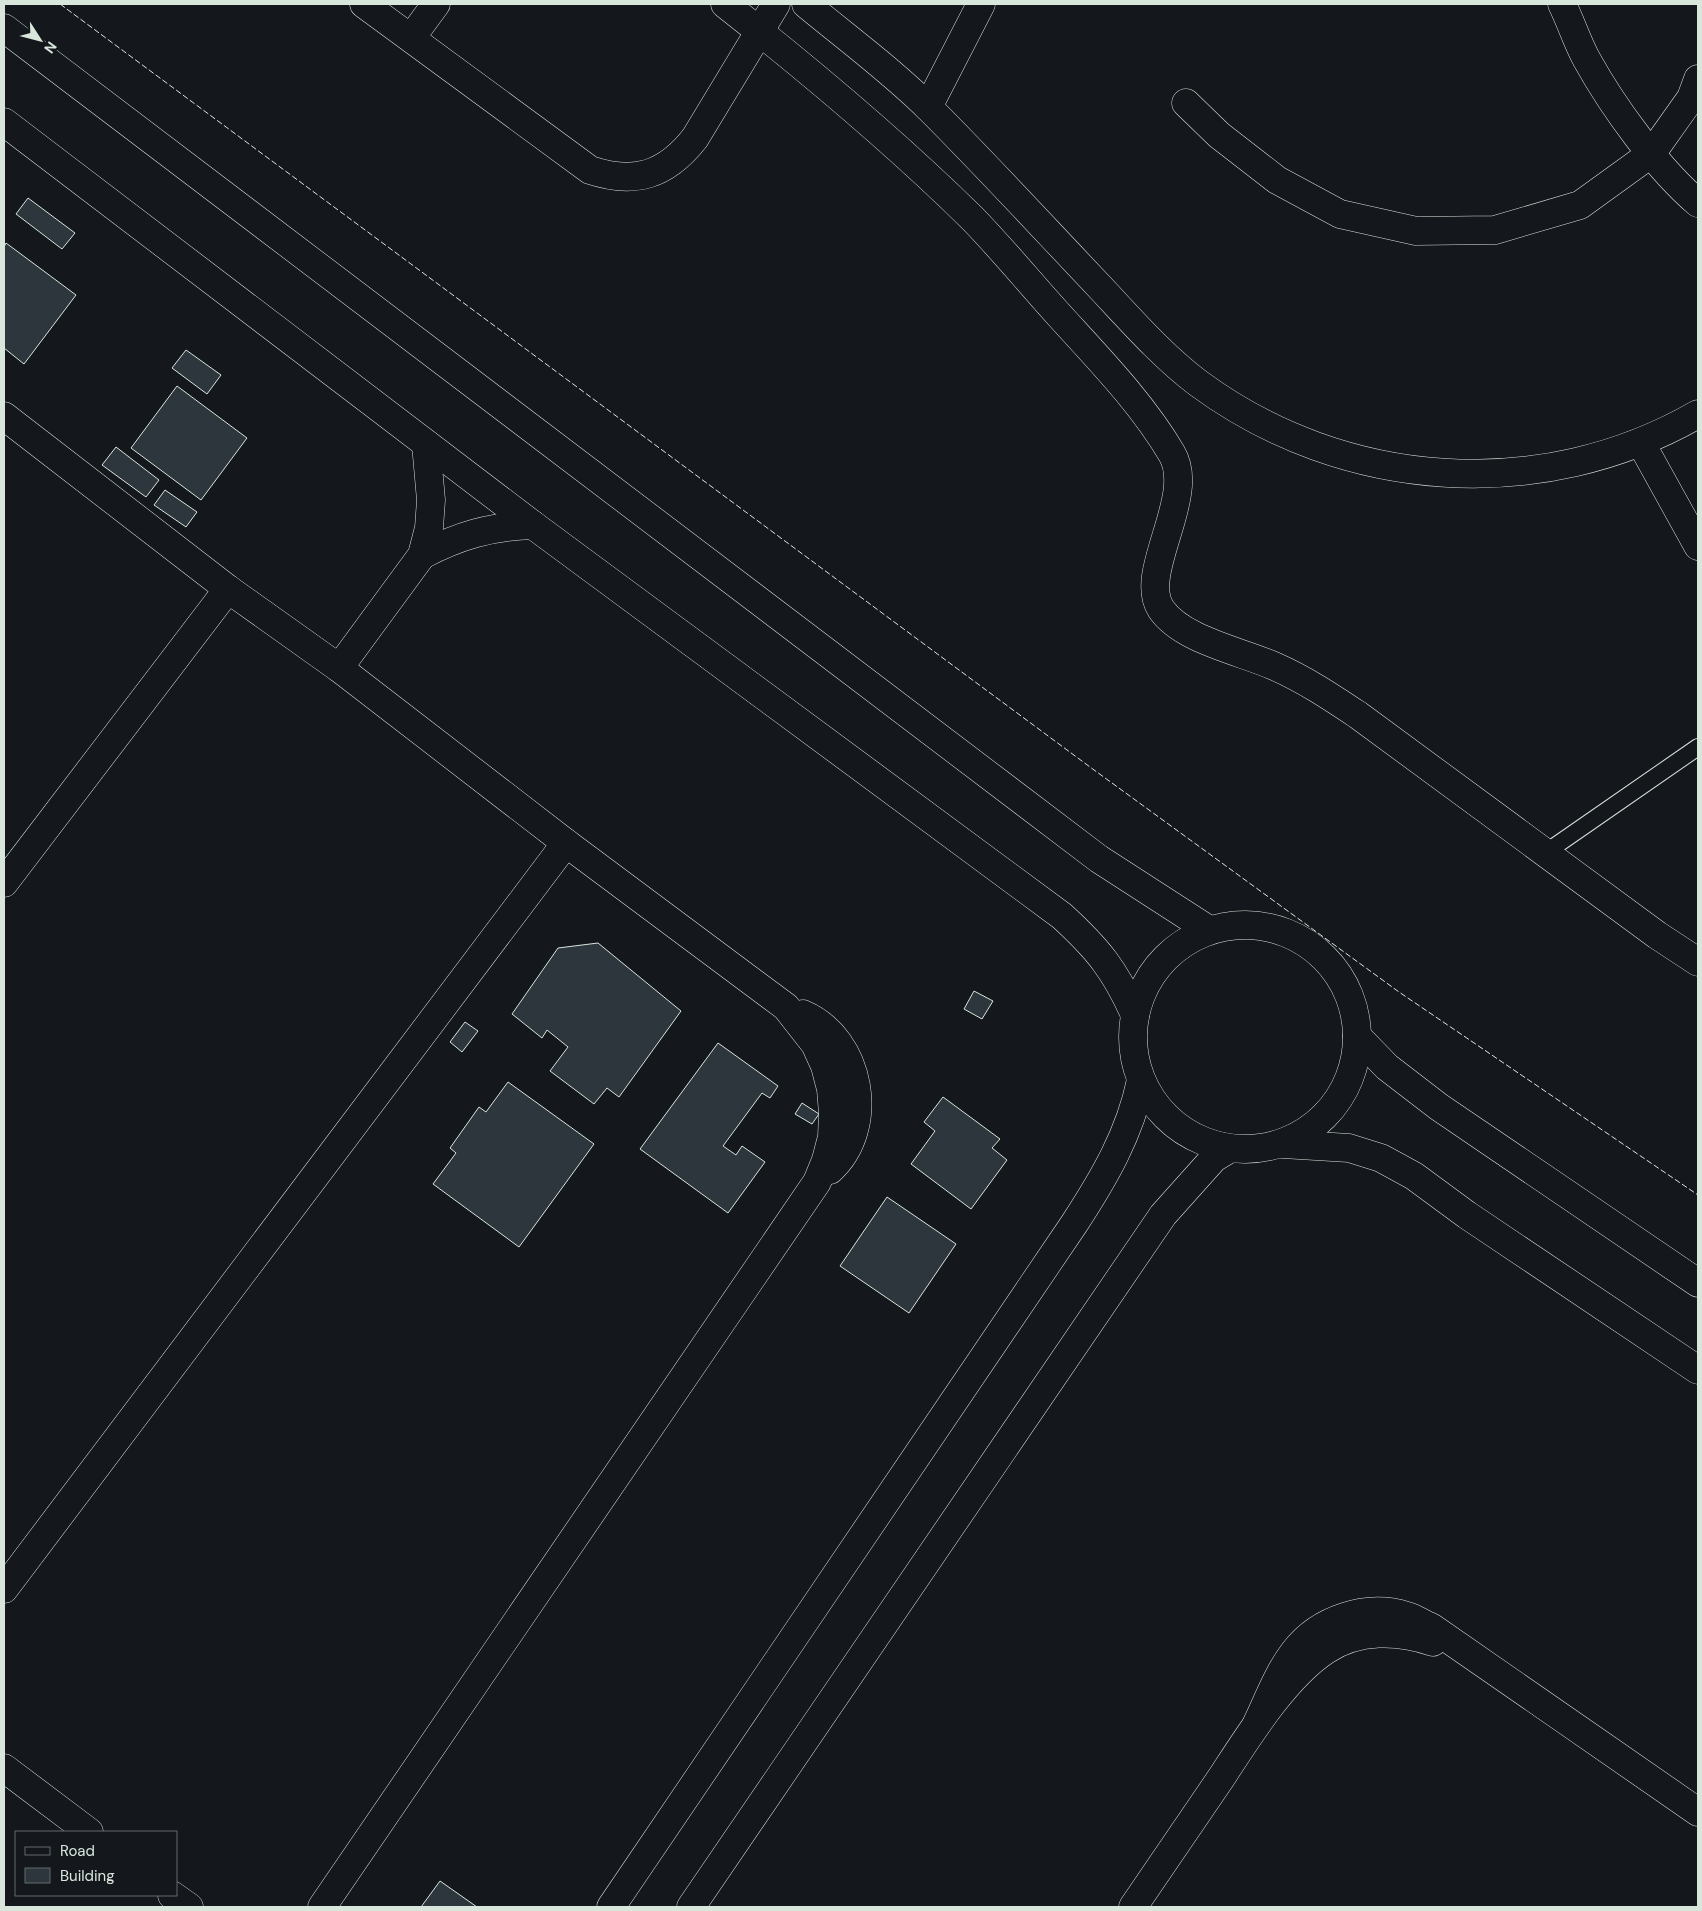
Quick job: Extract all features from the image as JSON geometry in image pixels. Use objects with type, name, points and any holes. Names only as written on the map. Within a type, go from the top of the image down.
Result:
[{"type":"street","points":[[364,4],[590,170],[624,178],[642,176],[657,171],[685,151],[695,138],[776,4]]},
{"type":"street","points":[[411,38],[436,4]]},
{"type":"street","points":[[725,4],[892,145],[974,220],[1128,392],[1158,433],[1174,457],[1179,477],[1155,584],[1160,607],[1178,626],[1220,646],[1274,666],[1321,690],[1358,715],[1657,935],[1698,962]]},
{"type":"street","points":[[806,4],[928,107],[1168,358],[1230,405],[1273,428],[1336,454],[1373,464],[1412,471],[1450,474],[1528,472],[1595,458],[1641,443],[1698,414]]},
{"type":"street","points":[[928,107],[981,4]]},
{"type":"street","points":[[1562,4],[1587,60],[1652,153],[1698,203]]},
{"type":"street","points":[[4,28],[1099,859],[1209,930]]},
{"type":"street","points":[[1186,103],[1219,135],[1277,180],[1340,214],[1416,231],[1494,230],[1580,206],[1652,153],[1691,98],[1698,79]]},
{"type":"street","points":[[4,122],[533,525],[1062,916],[1102,957],[1119,981],[1135,1015]]},
{"type":"street","points":[[4,416],[228,589],[339,668],[566,843],[786,1007],[815,1044],[825,1066],[831,1089],[834,1113],[832,1137],[826,1160],[817,1182],[322,1907]]},
{"type":"street","points":[[1641,443],[1698,546]]},
{"type":"street","points":[[339,668],[422,555],[429,528],[432,500],[426,444]]},
{"type":"street","points":[[422,555],[448,542],[475,532],[504,526],[533,525]]},
{"type":"street","points":[[4,883],[228,589]]},
{"type":"street","points":[[4,1589],[566,843]]},
{"type":"street","points":[[1232,926],[1260,926],[1285,932],[1309,944],[1329,962],[1344,984],[1354,1009],[1357,1036],[1355,1064],[1344,1090],[1328,1113],[1307,1132],[1281,1144],[1255,1150],[1228,1149],[1201,1141],[1176,1126],[1156,1106],[1141,1080],[1133,1049],[1135,1015],[1144,988],[1160,964],[1181,946],[1209,930],[1232,926]]},
{"type":"street","points":[[1357,1036],[1388,1067],[1439,1107],[1698,1283]]},
{"type":"street","points":[[611,1907],[1079,1216],[1105,1175],[1124,1139],[1135,1108],[1141,1080]]},
{"type":"street","points":[[1281,1144],[1349,1148],[1381,1158],[1398,1167],[1698,1370]]},
{"type":"street","points":[[691,1907],[1163,1215],[1214,1158],[1228,1149]]},
{"type":"street","points":[[1133,1907],[1257,1723],[1280,1676],[1295,1651],[1330,1622],[1355,1613],[1381,1611],[1407,1616],[1431,1627],[1698,1812]]},
{"type":"street","points":[[4,1768],[89,1831]]},
{"type":"street","points":[[173,1896],[189,1907]]},
{"type":"lane","points":[[1545,853],[1698,747]]},
{"type":"building","points":[[28,198],[75,233],[62,249],[16,214]]},
{"type":"building","points":[[6,243],[76,295],[24,364],[4,348],[4,247]]},
{"type":"building","points":[[186,350],[221,375],[207,394],[172,368]]},
{"type":"building","points":[[177,386],[247,438],[201,500],[131,448]]},
{"type":"building","points":[[116,447],[159,480],[146,497],[102,465]]},
{"type":"building","points":[[165,490],[197,512],[186,527],[154,505]]},
{"type":"building","points":[[598,943],[681,1011],[619,1097],[607,1088],[594,1104],[550,1071],[568,1047],[547,1030],[542,1038],[512,1014],[558,948]]},
{"type":"building","points":[[974,991],[993,1001],[982,1019],[964,1009]]},
{"type":"building","points":[[465,1022],[478,1031],[462,1052],[450,1042]]},
{"type":"building","points":[[718,1043],[778,1086],[770,1098],[762,1093],[723,1146],[736,1155],[742,1146],[765,1162],[728,1213],[640,1149]]},
{"type":"building","points":[[508,1082],[594,1144],[519,1247],[433,1184],[456,1153],[450,1148],[479,1107],[486,1112]]},
{"type":"building","points":[[943,1097],[1000,1139],[992,1148],[1007,1160],[971,1209],[911,1164],[935,1131],[924,1122]]},
{"type":"building","points":[[802,1103],[819,1114],[812,1124],[795,1114]]},
{"type":"building","points":[[887,1197],[956,1244],[909,1313],[840,1266]]},
{"type":"building","points":[[440,1881],[477,1907],[421,1907]]},
{"type":"fence","points":[[60,4],[1090,767],[1399,992],[1698,1195]]}]
